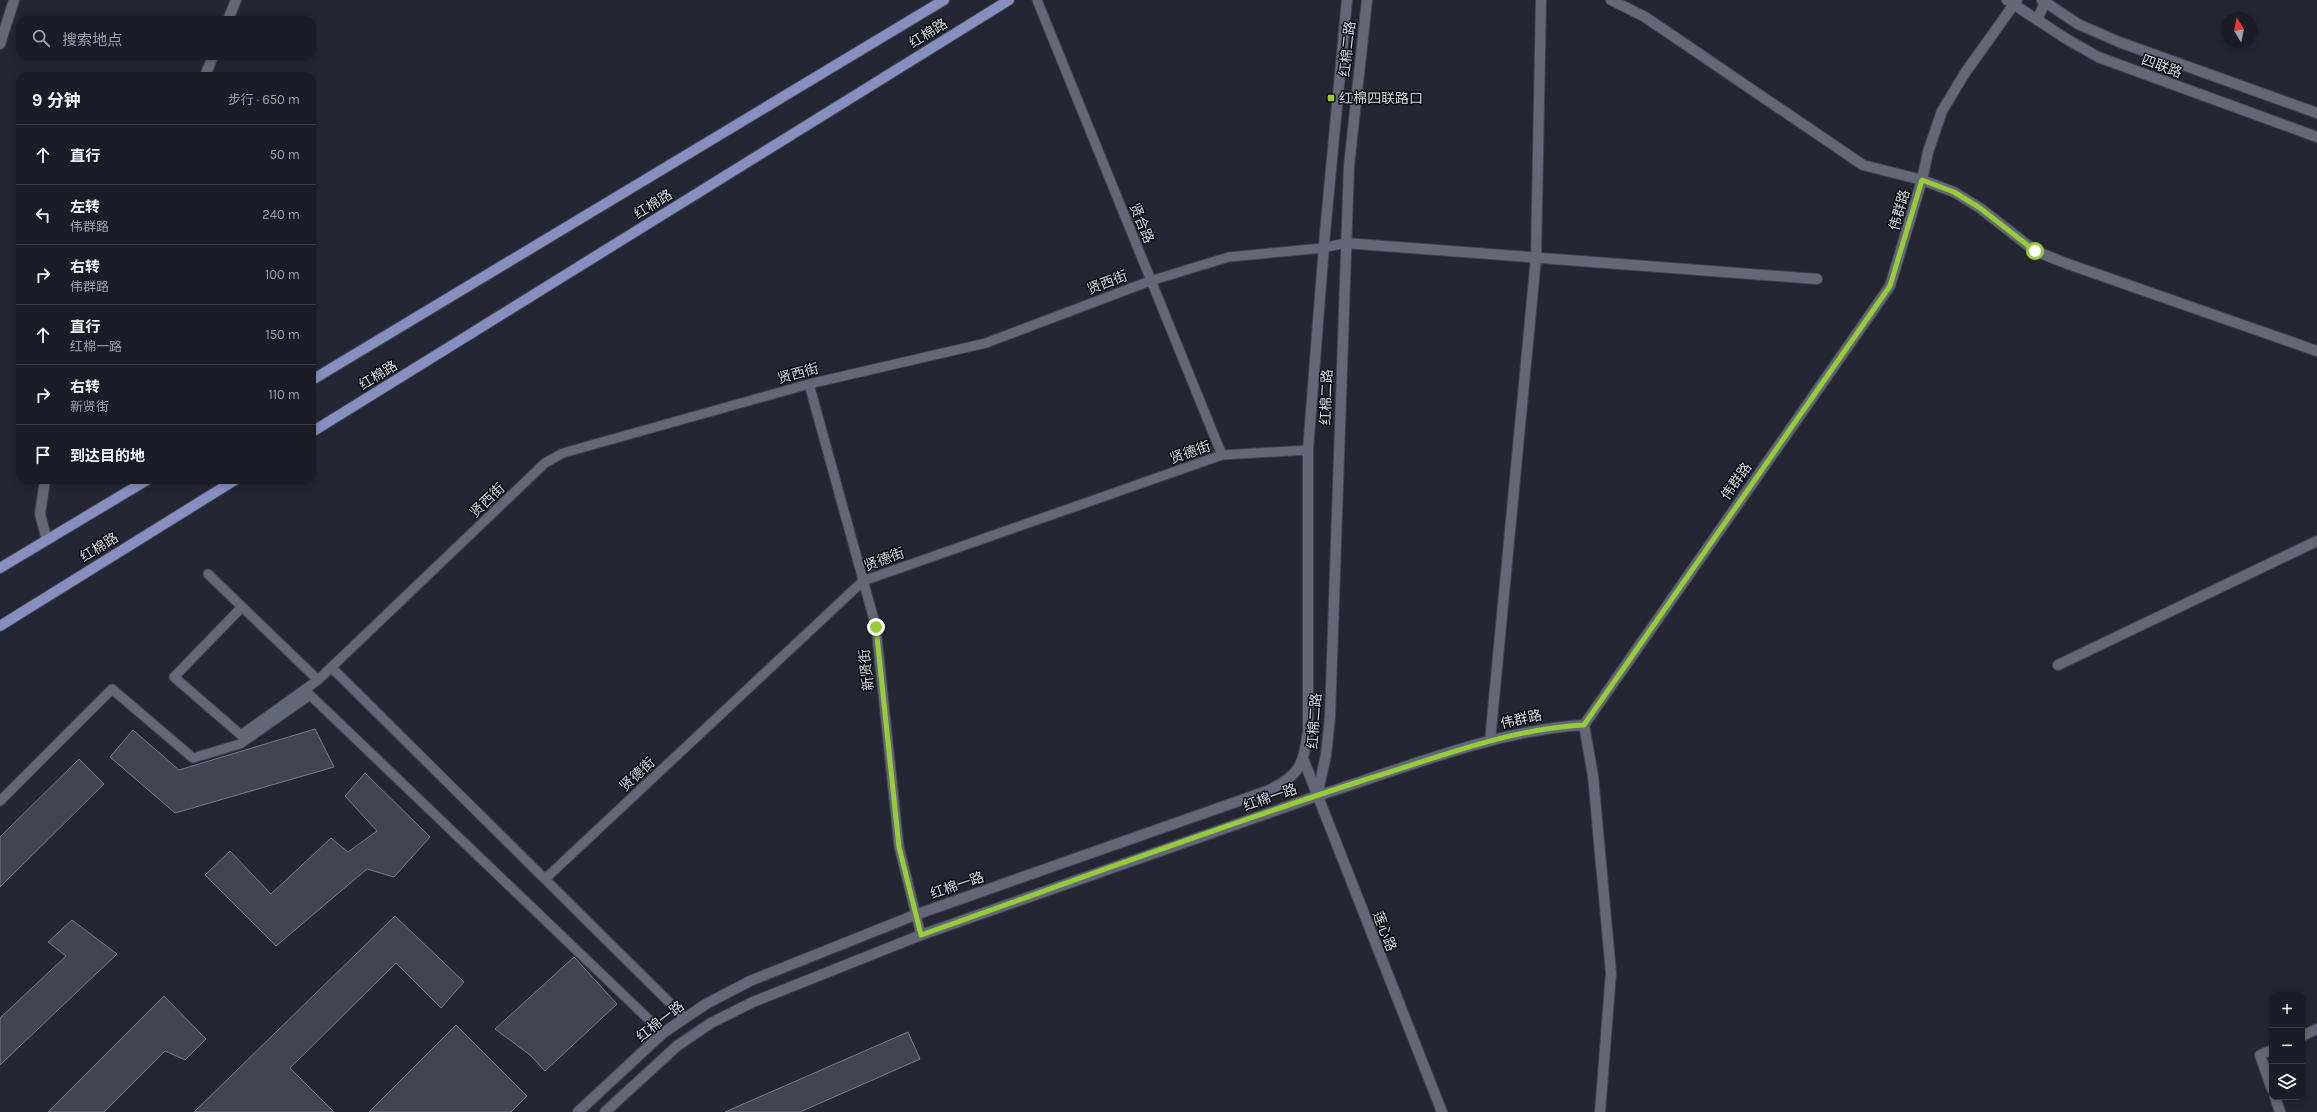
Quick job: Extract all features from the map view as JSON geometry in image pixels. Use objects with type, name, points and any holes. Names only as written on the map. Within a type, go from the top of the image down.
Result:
[{"type":"main road","name":"红棉路","points":[[316,378],[944,0]]},
{"type":"main road","name":"红棉路","points":[[316,430],[1009,0]]},
{"type":"main road","points":[[0,568],[140,484]]},
{"type":"main road","name":"红棉路","points":[[0,626],[228,484]]},
{"type":"street","points":[[0,44],[14,0]]},
{"type":"street","points":[[230,16],[236,0]]},
{"type":"street","name":"红棉二路","points":[[1304,761],[1308,716],[1308,450],[1323,248],[1347,0]]},
{"type":"street","name":"红棉二路","points":[[1317,796],[1326,756],[1330,717],[1345,243],[1349,166],[1367,0]]},
{"type":"street","points":[[1490,741],[1536,258],[1541,0]]},
{"type":"street","points":[[1611,0],[1645,17],[1863,165],[1922,180],[1954,192],[1980,208],[2035,251],[2068,264],[2317,351]]},
{"type":"street","name":"伟群路","points":[[1317,796],[1490,741],[1549,727],[1584,725],[1890,286],[1922,180],[1928,152],[1942,111],[2012,1]]},
{"type":"street","name":"四联路","points":[[2012,1],[2037,20],[2098,57],[2317,137]]},
{"type":"street","points":[[2037,20],[2044,1]]},
{"type":"street","name":"四联路","points":[[2044,1],[2078,24],[2119,42],[2317,113]]},
{"type":"street","points":[[207,72],[211,60]]},
{"type":"street","points":[[1345,243],[1817,279]]},
{"type":"street","points":[[45,484],[40,514],[47,540]]},
{"type":"street","points":[[2058,665],[2317,541]]},
{"type":"street","points":[[1584,725],[1593,776],[1611,972],[1600,1112]]},
{"type":"street","name":"莲心路","points":[[1304,761],[1442,1112]]},
{"type":"street","name":"红棉一路","points":[[580,1111],[663,1033],[706,1004],[750,981],[915,915],[1267,790],[1282,784],[1294,774],[1304,761]]},
{"type":"street","name":"红棉一路","points":[[604,1112],[672,1051],[711,1023],[753,1002],[921,935],[1317,796]]},
{"type":"street","points":[[2305,1035],[2317,1029]]},
{"type":"street","points":[[2269,1051],[2260,1055],[2269,1080]]},
{"type":"street","points":[[2276,1100],[2280,1112]]},
{"type":"lane","name":"贤合路","points":[[1037,0],[1222,455]]},
{"type":"lane","name":"贤西街","points":[[242,607],[174,677],[241,735],[318,680],[332,668],[545,463],[563,453],[809,384],[986,343],[1150,281],[1230,257],[1323,248],[1345,243]]},
{"type":"lane","name":"新贤街","points":[[809,384],[876,627],[899,847],[921,935]]},
{"type":"lane","name":"贤德街","points":[[545,880],[863,581],[1222,455],[1308,450]]},
{"type":"lane","points":[[208,574],[318,680]]},
{"type":"lane","points":[[332,668],[685,1018]]},
{"type":"lane","points":[[0,801],[112,689],[193,758],[240,744],[310,695],[663,1033]]},
{"type":"building","points":[[315,729],[334,767],[175,813],[110,757],[133,730],[179,770]]},
{"type":"building","points":[[79,759],[104,784],[0,887],[0,837]]},
{"type":"building","points":[[365,773],[430,837],[394,877],[367,869],[276,946],[205,875],[230,851],[271,894],[331,838],[348,852],[377,831],[345,796]]},
{"type":"building","points":[[395,916],[464,982],[441,1008],[396,963],[290,1068],[334,1112],[194,1112]]},
{"type":"building","points":[[72,920],[117,954],[0,1065],[0,1018],[66,956],[48,942]]},
{"type":"building","points":[[574,957],[617,1004],[545,1071],[530,1055],[495,1029]]},
{"type":"building","points":[[164,996],[206,1039],[185,1060],[165,1051],[104,1112],[48,1112]]},
{"type":"building","points":[[456,1025],[527,1096],[511,1112],[369,1112]]},
{"type":"building","points":[[908,1032],[920,1059],[800,1112],[725,1112]]},
{"type":"place","name":"红棉四联路口","points":[[1331,98]]},
{"type":"route","points":[[876,627],[899,847],[921,935],[1317,796],[1490,741],[1549,727],[1584,725],[1890,286],[1922,180],[1954,192],[1980,208],[2035,251]]}]
